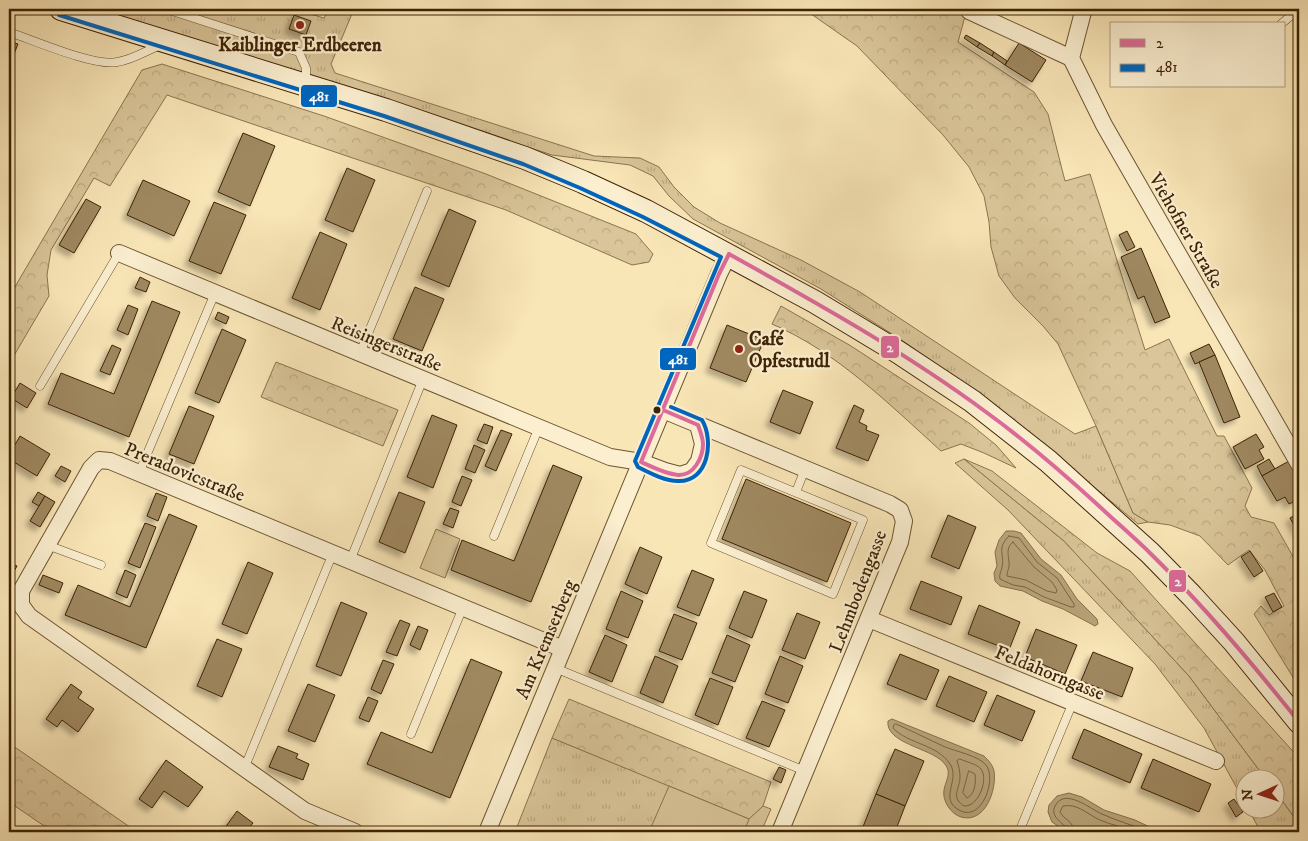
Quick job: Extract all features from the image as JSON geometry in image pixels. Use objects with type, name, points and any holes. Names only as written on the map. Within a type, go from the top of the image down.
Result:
[{"type":"main road","points":[[61,9],[306,85],[525,158],[646,211],[815,302],[898,352],[972,401],[1048,461],[1150,553],[1192,596],[1234,642],[1299,722]]},
{"type":"street","points":[[969,11],[1071,58],[1083,12],[1086,9]]},
{"type":"street","name":"Viehofner Straße","points":[[1071,58],[1104,125],[1299,464]]},
{"type":"street","name":"Reisingerstraße","points":[[119,253],[610,457],[641,462]]},
{"type":"street","name":"Am Kremserberg","points":[[487,832],[662,410],[729,254]]},
{"type":"street","points":[[641,462],[680,475],[692,470],[699,461],[703,444],[698,425],[662,410]]},
{"type":"street","name":"Lehmbodengasse","points":[[698,425],[890,504],[900,510],[904,521],[900,542],[805,771],[783,831]]},
{"type":"street","name":"Preradovicstraße","points":[[355,832],[305,811],[29,616],[21,605],[21,591],[91,468],[99,460],[110,461],[563,649]]},
{"type":"street","name":"Feldahorngasse","points":[[869,619],[1216,761]]},
{"type":"lane","points":[[166,9],[298,52],[306,68],[306,85]]},
{"type":"lane","points":[[1283,22],[1299,9]]},
{"type":"lane","points":[[9,32],[94,61],[115,63],[132,58],[167,42]]},
{"type":"lane","points":[[360,353],[427,191]]},
{"type":"lane","points":[[40,386],[119,253]]},
{"type":"lane","points":[[139,473],[215,293]]},
{"type":"lane","points":[[350,561],[423,379]]},
{"type":"lane","points":[[494,536],[539,427]]},
{"type":"lane","points":[[796,492],[805,469]]},
{"type":"lane","points":[[742,470],[796,492],[864,520],[833,594],[711,543],[742,470]]},
{"type":"lane","points":[[47,545],[101,565]]},
{"type":"lane","points":[[244,769],[333,553]]},
{"type":"lane","points":[[411,734],[463,607]]},
{"type":"lane","points":[[555,668],[805,771]]},
{"type":"lane","points":[[1018,832],[1073,702]]},
{"type":"green space","points":[[92,9],[243,9],[263,13],[307,13],[324,18],[329,9],[354,9],[331,64],[335,73],[594,156],[640,158],[659,167],[674,187],[694,207],[720,223],[801,260],[860,292],[1075,434],[1096,426],[1133,513],[1148,522],[1138,524],[1056,455],[977,393],[903,341],[821,289],[693,219],[669,196],[653,176],[630,165],[552,155],[389,101]]},
{"type":"green space","points":[[804,9],[967,9],[958,42],[1034,92],[1048,114],[1065,181],[1090,174],[1145,350],[1169,339],[1217,436],[1224,436],[1252,488],[1245,506],[1251,517],[1274,523],[1299,567],[1299,687],[1254,614],[1261,606],[1269,615],[1284,606],[1265,570],[1249,550],[1228,565],[1200,536],[1170,525],[1148,522],[1133,513],[1058,344],[1015,298],[999,276],[991,247],[984,196],[969,167],[943,135],[857,46]]},
{"type":"green space","points":[[162,64],[324,116],[486,174],[636,234],[653,254],[649,262],[632,265],[506,210],[167,95],[110,186],[94,178],[51,250],[47,275],[49,296],[9,364],[9,297],[142,70]]},
{"type":"green space","points":[[781,306],[851,346],[969,423],[996,445],[1016,468],[961,444],[941,451],[882,398],[840,364],[819,349],[772,324]]},
{"type":"green space","points":[[276,362],[398,410],[383,446],[261,397]]},
{"type":"green space","points":[[964,459],[1064,541],[1189,676],[1258,768],[1236,768],[1236,787],[1204,728],[1155,664],[1008,510],[955,463]]},
{"type":"green space","points":[[964,459],[992,471],[1097,553],[1130,571],[1299,758],[1299,824],[1286,806],[1286,768],[1258,768],[1189,676],[1064,541]]},
{"type":"green space","points":[[436,529],[460,539],[445,578],[420,568]]},
{"type":"green space","points":[[569,699],[771,782],[763,806],[749,819],[552,738]]},
{"type":"green space","points":[[552,738],[749,818],[763,806],[771,809],[761,832],[515,832]]},
{"type":"green space","points":[[9,743],[137,832],[53,832],[9,802]]},
{"type":"green space","points":[[669,786],[749,819],[744,832],[649,832]]},
{"type":"green space","points":[[1286,806],[1299,824],[1299,832],[1261,832],[1253,818],[1286,818]]},
{"type":"water","points":[[1006,531],[1021,533],[1041,559],[1061,575],[1077,599],[1097,619],[1098,624],[1095,626],[1023,591],[1000,586],[995,581],[994,573],[997,566],[995,552],[999,540]]},
{"type":"water","points":[[892,719],[986,758],[993,767],[994,779],[991,796],[983,811],[969,818],[961,817],[951,810],[944,798],[948,769],[937,757],[894,735],[889,729],[888,721]]},
{"type":"water","points":[[1069,793],[1082,797],[1104,810],[1135,820],[1160,832],[1067,832],[1052,822],[1048,812],[1049,805],[1057,796]]},
{"type":"building","name":"Kaiblinger Erdbeeren","points":[[294,15],[311,21],[306,35],[289,29]]},
{"type":"building","points":[[966,35],[980,43],[977,47],[964,38]]},
{"type":"building","points":[[9,41],[18,44],[14,54],[9,52]]},
{"type":"building","points":[[980,43],[994,52],[992,56],[977,47]]},
{"type":"building","points":[[1019,43],[1046,60],[1032,82],[1005,65]]},
{"type":"building","points":[[994,52],[1007,61],[1005,65],[992,56]]},
{"type":"building","points":[[243,133],[275,146],[250,206],[218,192]]},
{"type":"building","points":[[347,168],[375,180],[353,232],[325,220]]},
{"type":"building","points":[[143,180],[190,201],[174,236],[127,215]]},
{"type":"building","points":[[86,199],[101,207],[74,253],[59,245]]},
{"type":"building","points":[[214,202],[246,215],[221,274],[189,261]]},
{"type":"building","points":[[449,209],[476,221],[449,287],[421,275]]},
{"type":"building","points":[[1127,231],[1135,247],[1127,251],[1119,235]]},
{"type":"building","points":[[320,232],[347,244],[320,310],[292,298]]},
{"type":"building","points":[[1141,248],[1170,317],[1155,323],[1144,296],[1138,299],[1121,257]]},
{"type":"building","points":[[140,277],[150,282],[146,292],[135,288]]},
{"type":"building","points":[[415,287],[444,299],[422,351],[393,339]]},
{"type":"building","points":[[152,301],[180,312],[129,437],[48,404],[61,373],[114,394]]},
{"type":"building","points":[[128,305],[138,309],[128,335],[117,330]]},
{"type":"building","points":[[218,312],[229,317],[226,324],[215,319]]},
{"type":"building","name":"Café Opfestrudl","points":[[727,325],[764,340],[746,382],[710,368]]},
{"type":"building","points":[[222,329],[246,340],[219,403],[195,393]]},
{"type":"building","points":[[1209,344],[1215,355],[1195,364],[1190,353]]},
{"type":"building","points":[[112,345],[121,349],[110,375],[100,371]]},
{"type":"building","points":[[1215,355],[1240,417],[1224,423],[1199,362]]},
{"type":"building","points":[[20,383],[36,393],[27,408],[11,398]]},
{"type":"building","points":[[783,390],[813,402],[800,434],[770,422]]},
{"type":"building","points":[[854,405],[864,410],[859,422],[867,426],[866,430],[879,435],[868,461],[836,448]]},
{"type":"building","points":[[189,406],[214,416],[194,464],[169,454]]},
{"type":"building","points":[[432,415],[457,425],[433,488],[407,477]]},
{"type":"building","points":[[484,424],[493,427],[487,444],[477,440]]},
{"type":"building","points":[[501,430],[512,434],[496,471],[485,466]]},
{"type":"building","points":[[1256,434],[1264,447],[1259,450],[1264,459],[1245,469],[1233,447]]},
{"type":"building","points":[[20,436],[50,454],[37,476],[9,459],[9,455]]},
{"type":"building","points":[[474,445],[485,450],[475,473],[465,469]]},
{"type":"building","points":[[1269,459],[1275,469],[1262,476],[1257,466]]},
{"type":"building","points":[[1289,461],[1299,478],[1299,499],[1289,504],[1285,497],[1277,501],[1262,476]]},
{"type":"building","points":[[553,465],[582,477],[531,602],[451,570],[462,540],[514,561]]},
{"type":"building","points":[[61,466],[71,471],[65,482],[55,476]]},
{"type":"building","points":[[462,476],[472,480],[461,506],[452,502]]},
{"type":"building","points":[[746,479],[851,523],[827,582],[722,539]]},
{"type":"building","points":[[38,492],[45,496],[39,506],[32,502]]},
{"type":"building","points":[[399,492],[425,502],[405,553],[379,542]]},
{"type":"building","points":[[156,493],[167,497],[158,521],[147,516]]},
{"type":"building","points":[[45,496],[55,502],[40,527],[30,521]]},
{"type":"building","points":[[450,508],[459,511],[453,528],[443,524]]},
{"type":"building","points":[[1299,513],[1299,534],[1290,518]]},
{"type":"building","points":[[169,514],[197,526],[146,648],[65,615],[78,585],[130,607]]},
{"type":"building","points":[[948,515],[976,527],[959,569],[931,557]]},
{"type":"building","points":[[145,523],[156,527],[140,568],[128,563]]},
{"type":"building","points":[[640,547],[662,557],[647,594],[625,584]]},
{"type":"building","points":[[1250,551],[1263,571],[1254,577],[1241,557]]},
{"type":"building","points":[[9,562],[17,566],[9,580]]},
{"type":"building","points":[[248,562],[273,573],[247,634],[222,624]]},
{"type":"building","points":[[125,570],[136,575],[127,598],[116,593]]},
{"type":"building","points":[[692,570],[714,579],[699,616],[677,607]]},
{"type":"building","points":[[43,575],[63,583],[59,593],[39,585]]},
{"type":"building","points":[[921,581],[962,597],[951,625],[910,609]]},
{"type":"building","points":[[621,591],[643,601],[628,638],[606,629]]},
{"type":"building","points":[[744,591],[767,600],[752,638],[729,628]]},
{"type":"building","points":[[1274,593],[1282,607],[1273,612],[1265,597]]},
{"type":"building","points":[[341,602],[367,613],[341,676],[316,666]]},
{"type":"building","points":[[979,605],[1020,622],[1009,650],[968,634]]},
{"type":"building","points":[[797,613],[820,622],[805,659],[782,650]]},
{"type":"building","points":[[674,614],[697,623],[682,660],[659,651]]},
{"type":"building","points":[[400,620],[410,624],[397,656],[386,652]]},
{"type":"building","points":[[418,626],[428,630],[420,650],[410,645]]},
{"type":"building","points":[[1036,629],[1077,645],[1065,674],[1025,657]]},
{"type":"building","points":[[605,635],[627,645],[612,682],[589,672]]},
{"type":"building","points":[[727,635],[750,645],[735,682],[712,673]]},
{"type":"building","points":[[217,639],[242,649],[222,697],[197,686]]},
{"type":"building","points":[[1093,652],[1133,668],[1122,697],[1081,681]]},
{"type":"building","points":[[900,654],[939,670],[926,700],[887,684]]},
{"type":"building","points":[[655,656],[678,666],[663,703],[640,693]]},
{"type":"building","points":[[780,656],[803,666],[788,703],[765,694]]},
{"type":"building","points":[[471,659],[502,672],[450,798],[367,764],[381,732],[432,753]]},
{"type":"building","points":[[383,660],[394,664],[381,694],[371,689]]},
{"type":"building","points":[[949,676],[987,692],[974,722],[936,706]]},
{"type":"building","points":[[710,678],[733,687],[718,725],[695,715]]},
{"type":"building","points":[[71,684],[82,692],[78,698],[94,709],[78,732],[62,720],[57,727],[46,719]]},
{"type":"building","points":[[308,684],[335,695],[315,742],[288,731]]},
{"type":"building","points":[[997,695],[1035,711],[1022,741],[984,725]]},
{"type":"building","points":[[368,697],[378,701],[369,722],[359,718]]},
{"type":"building","points":[[762,701],[785,710],[769,747],[746,738]]},
{"type":"building","points":[[1084,729],[1142,754],[1130,783],[1072,758]]},
{"type":"building","points":[[278,746],[298,754],[296,758],[309,764],[303,780],[269,767]]},
{"type":"building","points":[[895,749],[924,761],[905,806],[876,794]]},
{"type":"building","points":[[1153,759],[1211,784],[1199,812],[1141,788]]},
{"type":"building","points":[[166,760],[203,787],[188,807],[164,791],[152,808],[139,799]]},
{"type":"building","points":[[779,767],[786,770],[781,783],[773,779]]},
{"type":"building","points":[[876,794],[905,806],[895,832],[861,832]]},
{"type":"building","points":[[1234,799],[1236,802],[1236,817],[1228,803]]},
{"type":"building","points":[[237,811],[253,823],[246,832],[222,832]]},
{"type":"transit line","name":"481","points":[[59,15],[384,116],[523,164],[643,217],[721,257],[635,461],[638,467],[653,474],[678,481],[697,475],[706,458],[708,438],[702,420],[671,407]]},
{"type":"transit line","name":"2","points":[[729,254],[828,310],[924,369],[1001,423],[1030,446],[1058,469],[1172,575],[1228,636],[1299,722]]},
{"type":"transit line","name":"2","points":[[663,410],[698,425],[701,434],[703,449],[699,460],[693,469],[684,474],[669,473],[641,462],[719,274],[729,254]]},
{"type":"place","name":"Kaiblinger Erdbeeren","points":[[300,25]]},
{"type":"place","name":"Café Opfestrudl","points":[[739,349]]}]
